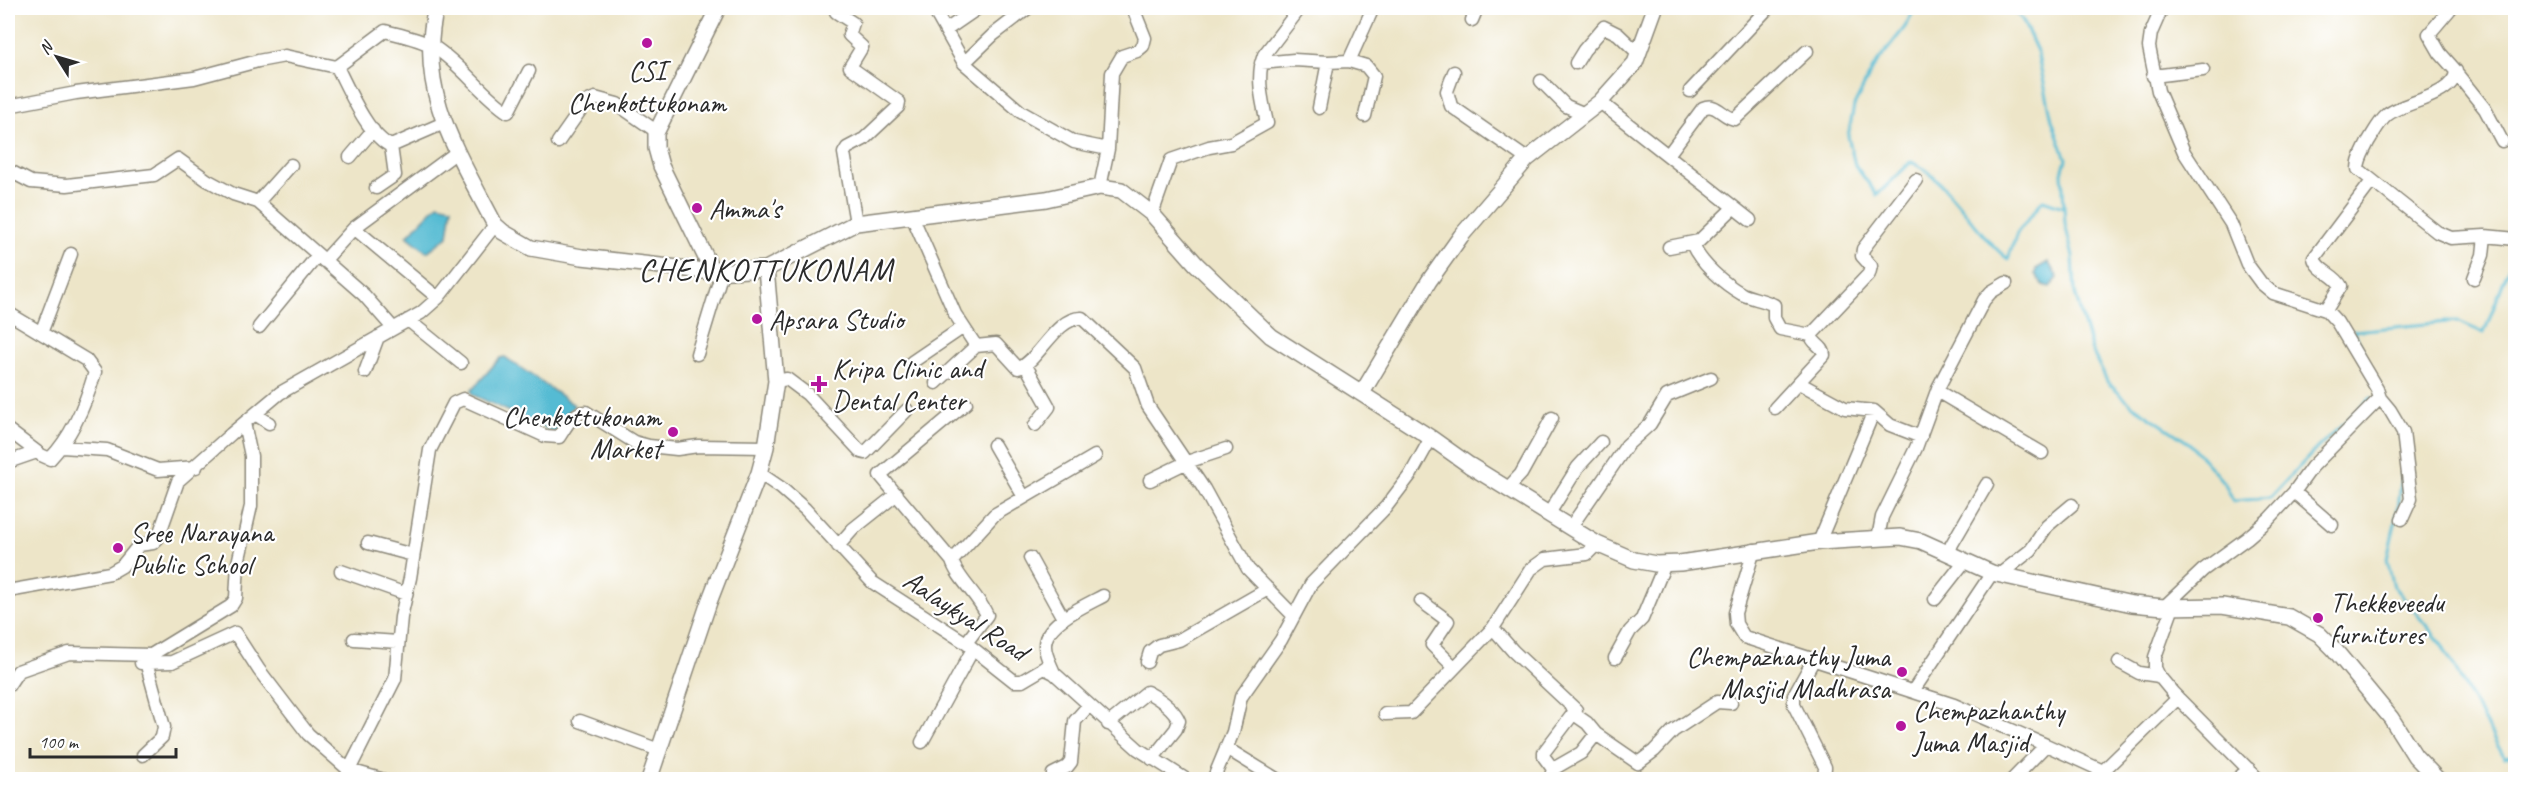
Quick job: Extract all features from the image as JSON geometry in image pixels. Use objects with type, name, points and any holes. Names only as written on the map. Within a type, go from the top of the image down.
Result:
[{"type":"main road","points":[[436,8],[432,23],[432,83],[444,123],[495,225],[531,248],[582,257],[718,272],[766,269],[856,223],[1046,199],[1100,187],[1121,190],[1152,214],[1196,264],[1271,336],[1507,489],[1597,544],[1634,560],[1665,564],[1819,542],[1900,537],[1921,541],[1995,574],[2132,603],[2168,607],[2222,606],[2289,617],[2319,634],[2351,669],[2391,718],[2415,756],[2438,780]]},
{"type":"main road","points":[[718,8],[656,131],[656,148],[661,166],[718,272]]},
{"type":"main road","points":[[1362,393],[1445,257],[1527,159],[1600,102],[1635,63],[1652,9]]},
{"type":"main road","points":[[649,780],[722,565],[759,473],[766,447],[776,381],[766,269]]},
{"type":"street","points":[[933,8],[964,63],[1021,112],[1074,142],[1108,148]]},
{"type":"street","points":[[946,30],[978,8]]},
{"type":"street","points":[[964,63],[993,35],[1029,8]]},
{"type":"street","points":[[1100,187],[1108,148],[1112,73],[1122,56],[1137,51],[1143,46],[1145,38],[1133,8]]},
{"type":"street","points":[[1152,214],[1171,160],[1209,147],[1231,143],[1267,123],[1262,99],[1261,63],[1264,55],[1300,8]]},
{"type":"street","points":[[1349,61],[1373,8]]},
{"type":"street","points":[[1690,91],[1768,8]]},
{"type":"street","points":[[2162,8],[2151,33],[2149,47],[2153,76],[2184,152],[2230,224],[2247,264],[2261,283],[2283,297],[2326,310],[2337,322],[2377,389],[2380,398],[2390,410],[2403,432],[2411,499],[2402,519]]},
{"type":"street","points":[[2451,8],[2429,34],[2484,109],[2502,141]]},
{"type":"street","points":[[836,12],[853,23],[849,34],[862,47],[850,67],[899,102],[898,107],[864,139],[847,148],[844,153],[856,223]]},
{"type":"street","points":[[1576,63],[1604,27],[1617,34],[1638,53]]},
{"type":"street","points":[[8,106],[75,93],[194,78],[285,56],[337,67],[385,31],[432,46],[451,60],[508,112],[529,71]]},
{"type":"street","points":[[1668,155],[1703,108],[1716,107],[1731,119],[1735,119],[1807,51]]},
{"type":"street","points":[[1261,63],[1294,60],[1328,63],[1349,61],[1366,66],[1374,76],[1365,116]]},
{"type":"street","points":[[1319,108],[1328,63]]},
{"type":"street","points":[[337,67],[353,99],[382,142],[392,146],[444,123]]},
{"type":"street","points":[[2153,76],[2203,70]]},
{"type":"street","points":[[1454,72],[1447,91],[1452,106],[1527,159]]},
{"type":"street","points":[[2457,74],[2449,85],[2427,98],[2391,112],[2378,124],[2358,162],[2358,169],[2437,232],[2451,238],[2485,236],[2516,239]]},
{"type":"street","points":[[1540,81],[1566,106],[1585,114]]},
{"type":"street","points":[[558,142],[586,102],[595,98],[617,104],[656,131]]},
{"type":"street","points":[[1600,102],[1750,220]]},
{"type":"street","points":[[350,157],[373,130]]},
{"type":"street","points":[[376,188],[395,175],[392,146]]},
{"type":"street","points":[[259,327],[321,258],[354,228],[457,152]]},
{"type":"street","points":[[8,170],[31,182],[67,185],[154,175],[178,159],[207,180],[233,194],[258,202],[364,295],[393,328]]},
{"type":"street","points":[[258,202],[291,165]]},
{"type":"street","points":[[1811,335],[1869,273],[1871,266],[1862,256],[1863,249],[1916,180]]},
{"type":"street","points":[[2326,310],[2341,286],[2317,265],[2314,258],[2372,181]]},
{"type":"street","points":[[1669,248],[1692,244],[1705,237],[1733,208]]},
{"type":"street","points":[[912,216],[962,328],[976,346]]},
{"type":"street","points":[[8,591],[110,573],[122,566],[139,545],[153,543],[158,538],[178,481],[280,393],[408,320],[438,298],[495,225]]},
{"type":"street","points":[[354,228],[438,298]]},
{"type":"street","points":[[2474,278],[2483,255],[2485,236]]},
{"type":"street","points":[[1692,244],[1699,259],[1744,295],[1761,298],[1774,305],[1774,318],[1780,328],[1811,335]]},
{"type":"street","points":[[41,333],[71,254]]},
{"type":"street","points":[[697,354],[718,272]]},
{"type":"street","points":[[1878,538],[1882,517],[1921,437],[1937,391],[1984,300],[1991,292],[2006,283]]},
{"type":"street","points":[[8,313],[86,360],[95,372],[79,417],[62,447],[50,459],[8,430]]},
{"type":"street","points":[[936,383],[976,346],[996,344],[1018,368],[1026,366],[1036,352],[1065,324],[1076,318],[1088,321],[1135,368],[1148,406],[1187,462],[1248,569],[1294,615]]},
{"type":"street","points":[[408,320],[461,363]]},
{"type":"street","points":[[912,362],[962,328]]},
{"type":"street","points":[[1775,408],[1824,355],[1823,349],[1812,340],[1811,335]]},
{"type":"street","points":[[365,372],[378,337]]},
{"type":"street","points":[[1026,366],[1049,407],[1035,424]]},
{"type":"street","points":[[1570,528],[1627,446],[1650,424],[1667,396],[1711,378]]},
{"type":"street","points":[[776,381],[787,379],[807,394],[861,452],[865,453],[907,410]]},
{"type":"street","points":[[1798,383],[1845,408],[1874,411],[1890,425],[1921,437]]},
{"type":"street","points":[[1937,391],[2042,453]]},
{"type":"street","points":[[2259,780],[2159,676],[2155,657],[2168,607],[2203,570],[2247,538],[2294,492],[2312,467],[2380,398]]},
{"type":"street","points":[[347,775],[395,679],[398,642],[430,450],[454,403],[464,399],[545,436],[559,437],[572,418],[580,412],[586,412],[634,442],[649,446],[677,449],[699,446],[766,447]]},
{"type":"street","points":[[922,742],[987,615],[982,603],[952,561],[880,475],[966,402]]},
{"type":"street","points":[[1819,542],[1874,411]]},
{"type":"street","points":[[255,414],[269,423]]},
{"type":"street","points":[[1507,489],[1521,474],[1552,418]]},
{"type":"street","points":[[8,686],[13,670],[69,653],[151,655],[231,606],[236,598],[238,562],[251,506],[251,456],[244,423]]},
{"type":"street","points":[[1214,780],[1233,732],[1241,697],[1281,640],[1311,584],[1386,507],[1411,474],[1431,438]]},
{"type":"street","points":[[1548,515],[1578,467],[1601,442]]},
{"type":"street","points":[[994,445],[1024,497]]},
{"type":"street","points":[[62,447],[107,450],[158,471],[196,466]]},
{"type":"street","points":[[1150,480],[1187,462],[1226,449]]},
{"type":"street","points":[[8,462],[37,452]]},
{"type":"street","points":[[952,561],[994,515],[1095,456]]},
{"type":"street","name":"Aalaykyal Road","points":[[759,473],[805,509],[872,582],[970,646],[1014,681],[1022,681],[1049,667],[1108,724],[1152,759],[1187,780]]},
{"type":"street","points":[[1948,555],[1987,484]]},
{"type":"street","points":[[2294,492],[2332,525]]},
{"type":"street","points":[[838,546],[853,529],[897,494]]},
{"type":"street","points":[[1913,691],[1995,574],[2031,550],[2047,526],[2072,505]]},
{"type":"street","points":[[368,543],[413,555]]},
{"type":"street","points":[[1385,714],[1411,713],[1493,628],[1532,569],[1545,559],[1587,554],[1597,544]]},
{"type":"street","points":[[1754,550],[1735,614],[1736,624],[1744,637],[1954,705],[2103,771],[2178,698]]},
{"type":"street","points":[[1030,558],[1063,618]]},
{"type":"street","points":[[1935,599],[1964,562]]},
{"type":"street","points":[[1614,658],[1630,631],[1642,619],[1665,564]]},
{"type":"street","points":[[341,571],[406,594]]},
{"type":"street","points":[[1147,662],[1150,652],[1159,645],[1179,640],[1268,589]]},
{"type":"street","points":[[1049,667],[1044,648],[1048,635],[1063,618],[1103,596]]},
{"type":"street","points":[[1421,601],[1448,621],[1432,645],[1454,667]]},
{"type":"street","points":[[1493,628],[1513,651],[1576,710],[1544,752],[1551,774],[1581,753],[1596,734]]},
{"type":"street","points":[[123,663],[172,662],[236,633],[258,670],[302,728],[347,775],[384,780]]},
{"type":"street","points":[[354,639],[398,642]]},
{"type":"street","points":[[1814,659],[1794,695],[1794,705],[1825,767],[1826,779]]},
{"type":"street","points":[[2119,662],[2139,673],[2159,676]]},
{"type":"street","points":[[143,755],[162,737],[164,727],[146,663]]},
{"type":"street","points":[[1108,724],[1147,692],[1159,698],[1175,712],[1179,721],[1176,729],[1152,759]]},
{"type":"street","points":[[1574,714],[1587,723],[1596,734],[1638,763],[1654,751],[1673,731],[1717,702],[1731,703]]},
{"type":"street","points":[[1053,780],[1053,774],[1067,767],[1071,762],[1075,721],[1089,705]]},
{"type":"street","points":[[580,721],[659,750]]},
{"type":"street","points":[[2012,780],[2046,745]]},
{"type":"street","points":[[1226,748],[1278,780]]},
{"type":"street","points":[[2236,780],[2249,769]]},
{"type":"water","points":[[438,204],[452,207],[448,236],[427,252],[407,236]]},
{"type":"water","points":[[2048,262],[2058,278],[2050,287],[2043,285],[2035,274],[2036,269]]},
{"type":"water","points":[[505,357],[574,405],[556,433],[473,395],[471,391],[500,358]]},
{"type":"waterway","points":[[1915,8],[1905,27],[1873,68],[1854,106],[1848,136],[1855,165],[1877,195],[1911,162],[1935,178],[1996,249],[2008,259],[2017,233],[2043,200],[2063,207]]},
{"type":"waterway","points":[[2010,8],[2022,19],[2037,51],[2052,120],[2066,159],[2062,173],[2065,224],[2073,257],[2075,293],[2092,351],[2108,383],[2132,405],[2189,443],[2225,484],[2233,501],[2270,498],[2318,447],[2371,398]]},
{"type":"waterway","points":[[2368,363],[2354,331],[2457,321],[2484,333],[2516,249]]},
{"type":"waterway","points":[[2402,473],[2398,510],[2387,559],[2394,587],[2441,643],[2504,757],[2516,755]]},
{"type":"place","name":"CSI Chenkottukonam","points":[[647,43]]},
{"type":"place","name":"Amma's","points":[[697,208]]},
{"type":"place","name":"Apsara Studio","points":[[757,319]]},
{"type":"place","name":"Kripa Clinic and Dental Center","points":[[819,384]]},
{"type":"place","name":"Chenkottukonam Market","points":[[673,432]]},
{"type":"place","name":"Sree Narayana Public School","points":[[118,548]]},
{"type":"place","name":"Thekkeveedu furnitures","points":[[2318,618]]},
{"type":"place","name":"Chempazhanthy Juma Masjid Madhrasa","points":[[1902,672]]},
{"type":"place","name":"Chempazhanthy Juma Masjid","points":[[1901,726]]},
{"type":"district","name":"CHENKOTTUKONAM","points":[[766,269]]}]
